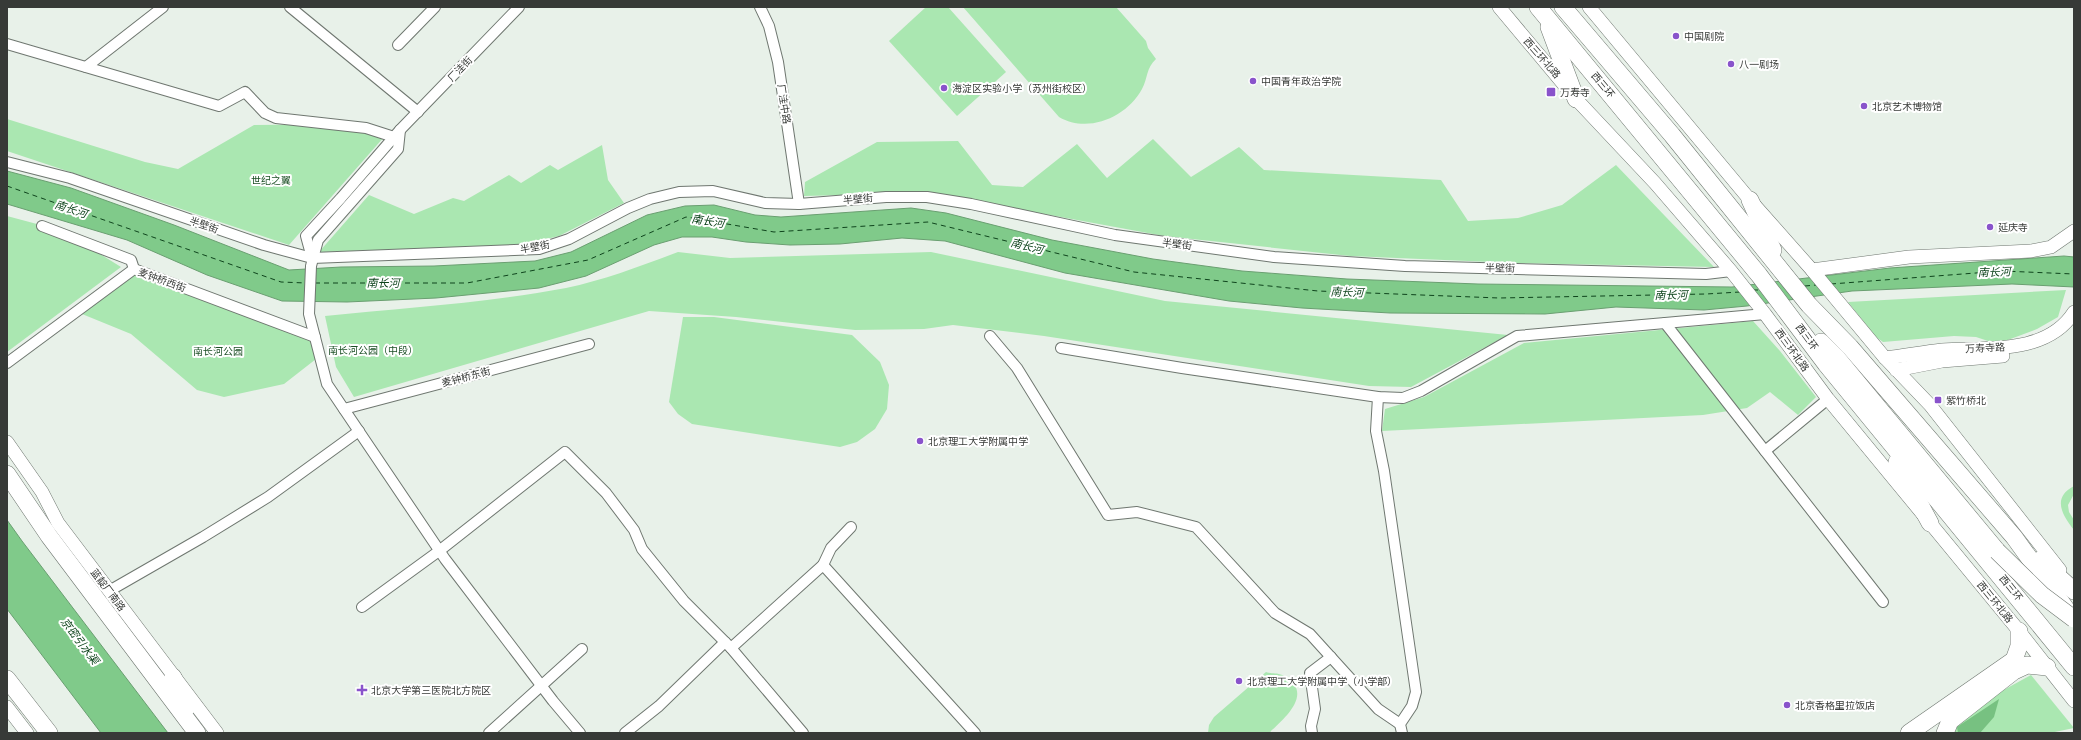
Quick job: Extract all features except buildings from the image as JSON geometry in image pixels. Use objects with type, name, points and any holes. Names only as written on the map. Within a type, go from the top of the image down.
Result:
[{"type":"highway","name":"西三环","points":[[1563,7],[1672,135],[1783,272],[1844,353],[2004,545]]},
{"type":"highway","points":[[1541,10],[1576,98]]},
{"type":"highway","name":"西三环","points":[[1541,10],[1759,275],[1784,306],[1826,364],[2074,667]]},
{"type":"highway","points":[[1750,200],[1783,272]]},
{"type":"highway","points":[[1784,306],[1837,358],[2004,545],[2044,587],[2074,610]]},
{"type":"highway","points":[[1878,427],[1930,523]]},
{"type":"highway","name":"蓝靛厂南路","points":[[7,474],[49,536],[198,733]]},
{"type":"highway","points":[[2004,545],[2074,590]]},
{"type":"highway","points":[[2004,545],[2042,595],[2074,619]]},
{"type":"highway","points":[[1909,733],[2014,660],[2020,646],[2019,631]]},
{"type":"highway","points":[[1945,733],[1950,721],[2014,670],[2027,665],[2047,668]]},
{"type":"highway","points":[[173,677],[198,733]]},
{"type":"highway","points":[[7,679],[49,733]]},
{"type":"street","points":[[86,67],[163,7]]},
{"type":"street","points":[[290,7],[418,112]]},
{"type":"street","points":[[398,45],[435,7]]},
{"type":"street","name":"厂洼街","points":[[311,262],[306,236],[397,134],[519,7]]},
{"type":"street","name":"厂洼中路","points":[[760,7],[769,26],[778,62],[799,204]]},
{"type":"street","name":"西三环北路","points":[[1499,7],[1576,98],[1655,183],[1733,275],[1765,314],[1828,399],[2019,631],[2074,701]]},
{"type":"street","points":[[1589,7],[1750,200],[1812,270],[1884,358],[1930,405],[2074,590]]},
{"type":"street","points":[[7,44],[220,106],[245,92],[265,113],[276,118],[366,128],[397,134]]},
{"type":"street","name":"半壁街","points":[[7,162],[70,178],[311,262],[539,248],[569,239],[628,208],[650,199],[679,192],[713,191],[765,203],[799,204],[886,197],[927,197],[971,204],[1115,235],[1274,257],[1405,266],[1733,275]]},
{"type":"street","points":[[42,226],[131,260],[134,269]]},
{"type":"street","points":[[1812,270],[1909,257],[2031,251],[2051,246],[2074,231]]},
{"type":"street","points":[[311,262],[309,314],[327,384],[439,551],[541,686],[580,733]]},
{"type":"street","name":"麦钟桥西街","points":[[7,363],[134,269],[315,337]]},
{"type":"street","name":"万寿寺路","points":[[1884,358],[1942,350],[2006,348],[2025,344],[2055,332],[2068,322],[2074,312]]},
{"type":"street","points":[[1061,348],[1182,368],[1378,397],[1403,398],[1421,391],[1517,336],[1765,314]]},
{"type":"street","points":[[1665,324],[1883,602]]},
{"type":"street","name":"万寿寺路","points":[[1896,370],[1942,361],[2002,356],[2024,352],[2058,338],[2074,326]]},
{"type":"street","points":[[990,336],[1017,368],[1108,515],[1136,512],[1196,527],[1275,613],[1310,634],[1378,709],[1401,728],[1412,706],[1416,692],[1384,471],[1376,431],[1378,397]]},
{"type":"street","name":"麦钟桥东街","points":[[344,409],[589,344]]},
{"type":"street","points":[[1765,451],[1828,399]]},
{"type":"street","points":[[109,591],[203,537],[268,497],[359,431]]},
{"type":"street","name":"蓝靛厂南路","points":[[7,442],[42,492],[58,523],[173,677],[217,733]]},
{"type":"street","points":[[362,607],[439,551],[565,452],[606,493],[634,530],[642,549],[684,601],[728,645],[803,733]]},
{"type":"street","points":[[625,733],[659,706],[728,645],[823,566],[831,548],[851,527]]},
{"type":"street","points":[[823,566],[975,733]]},
{"type":"street","points":[[489,733],[582,649]]},
{"type":"street","points":[[1312,733],[1311,726],[1314,709],[1310,673],[1331,657]]},
{"type":"street","points":[[7,707],[27,733]]},
{"type":"green space","points":[[926,7],[948,7],[1006,72],[957,116],[889,41]]},
{"type":"green space","points":[[963,7],[1116,7],[1146,41],[1148,48],[1156,59],[1150,66],[1142,89],[1127,108],[1106,120],[1094,123],[1082,124],[1070,122],[1059,117]]},
{"type":"green space","name":"世纪之翼","points":[[7,119],[145,162],[178,169],[254,125],[369,124],[384,137],[289,245],[7,151]]},
{"type":"green space","points":[[1153,139],[1191,177],[1239,147],[1264,170],[1441,180],[1468,221],[1518,218],[1562,205],[1616,165],[1714,267],[1515,263],[1350,256],[1164,236],[931,193],[804,196],[805,182],[877,142],[958,141],[992,185],[1023,187],[1077,144],[1107,178]]},
{"type":"green space","points":[[602,145],[608,180],[624,203],[559,236],[517,246],[319,252],[369,195],[414,214],[453,198],[464,201],[509,175],[521,183],[550,165],[558,170]]},
{"type":"green space","points":[[7,216],[63,231],[121,267],[7,352]]},
{"type":"green space","name":"南长河公园（中段）","points":[[678,252],[730,258],[931,252],[1165,301],[1508,335],[1411,387],[1369,386],[1044,336],[953,325],[924,329],[855,330],[736,317],[649,311],[354,397],[336,367],[325,316],[506,298],[566,288],[608,277]]},
{"type":"green space","name":"南长河公园","points":[[136,274],[312,341],[316,359],[284,384],[224,397],[197,390],[131,334],[82,314]]},
{"type":"green space","points":[[2066,290],[2058,317],[2037,329],[1997,344],[1976,337],[1954,336],[1883,342],[1876,337],[1848,302]]},
{"type":"green space","points":[[683,317],[714,317],[852,335],[880,362],[889,385],[887,409],[875,429],[857,442],[840,447],[692,424],[678,414],[669,402]]},
{"type":"green space","points":[[1753,321],[1780,351],[1816,397],[1798,415],[1770,392],[1747,408],[1703,415],[1382,431],[1385,409],[1424,397],[1524,343]]},
{"type":"green space","points":[[2074,486],[2074,494],[2068,505],[2069,512],[2074,520],[2074,530],[2063,513],[2061,502],[2067,491]]},
{"type":"green space","points":[[1266,672],[1284,676],[1293,683],[1297,690],[1297,698],[1294,706],[1282,721],[1269,733],[1208,733],[1209,725],[1214,717]]},
{"type":"green space","points":[[2031,675],[2074,728],[2050,733],[1954,733],[1954,726],[2000,692]]},
{"type":"shaded area","points":[[1999,699],[1994,717],[1980,733],[1958,733],[1957,727]]},
{"type":"water","name":"南长河","points":[[7,171],[71,188],[174,225],[289,270],[341,267],[434,266],[535,261],[571,252],[647,215],[685,206],[714,205],[755,215],[781,217],[911,208],[946,213],[1052,240],[1153,259],[1242,271],[1347,279],[1478,284],[1732,287],[1890,268],[2064,256],[2074,257],[2074,287],[2012,284],[1852,291],[1747,306],[1704,310],[1616,307],[1545,314],[1390,313],[1302,308],[1229,301],[1065,273],[945,241],[902,238],[840,244],[790,245],[746,242],[712,237],[682,237],[654,245],[586,276],[539,288],[436,298],[347,302],[282,301],[207,275],[127,240],[7,204]]},
{"type":"water","name":"京密引水渠","points":[[7,520],[168,733],[101,733],[7,609]]},
{"type":"ferry route","points":[[7,186],[281,282],[306,283]]},
{"type":"ferry route","points":[[315,283],[467,283],[588,260],[686,217],[774,232],[928,222],[1134,272],[1318,291],[1499,298],[1740,292]]},
{"type":"ferry route","points":[[1831,284],[2002,271],[2074,274]]},
{"type":"ferry route","points":[[1805,286],[1816,285]]},
{"type":"ferry route","points":[[1753,290],[1760,290]]},
{"type":"place","name":"中国剧院","points":[[1676,36]]},
{"type":"place","name":"八一剧场","points":[[1731,64]]},
{"type":"place","name":"中国青年政治学院","points":[[1253,81]]},
{"type":"place","name":"海淀区实验小学（苏州街校区）","points":[[944,88]]},
{"type":"place","name":"万寿寺","points":[[1551,92]]},
{"type":"place","name":"北京艺术博物馆","points":[[1864,106]]},
{"type":"place","name":"延庆寺","points":[[1990,227]]},
{"type":"place","name":"紫竹桥北","points":[[1938,400]]},
{"type":"place","name":"北京理工大学附属中学","points":[[920,441]]},
{"type":"place","name":"北京理工大学附属中学（小学部）","points":[[1239,681]]},
{"type":"place","name":"北京大学第三医院北方院区","points":[[362,690]]},
{"type":"place","name":"北京香格里拉饭店","points":[[1787,705]]}]
